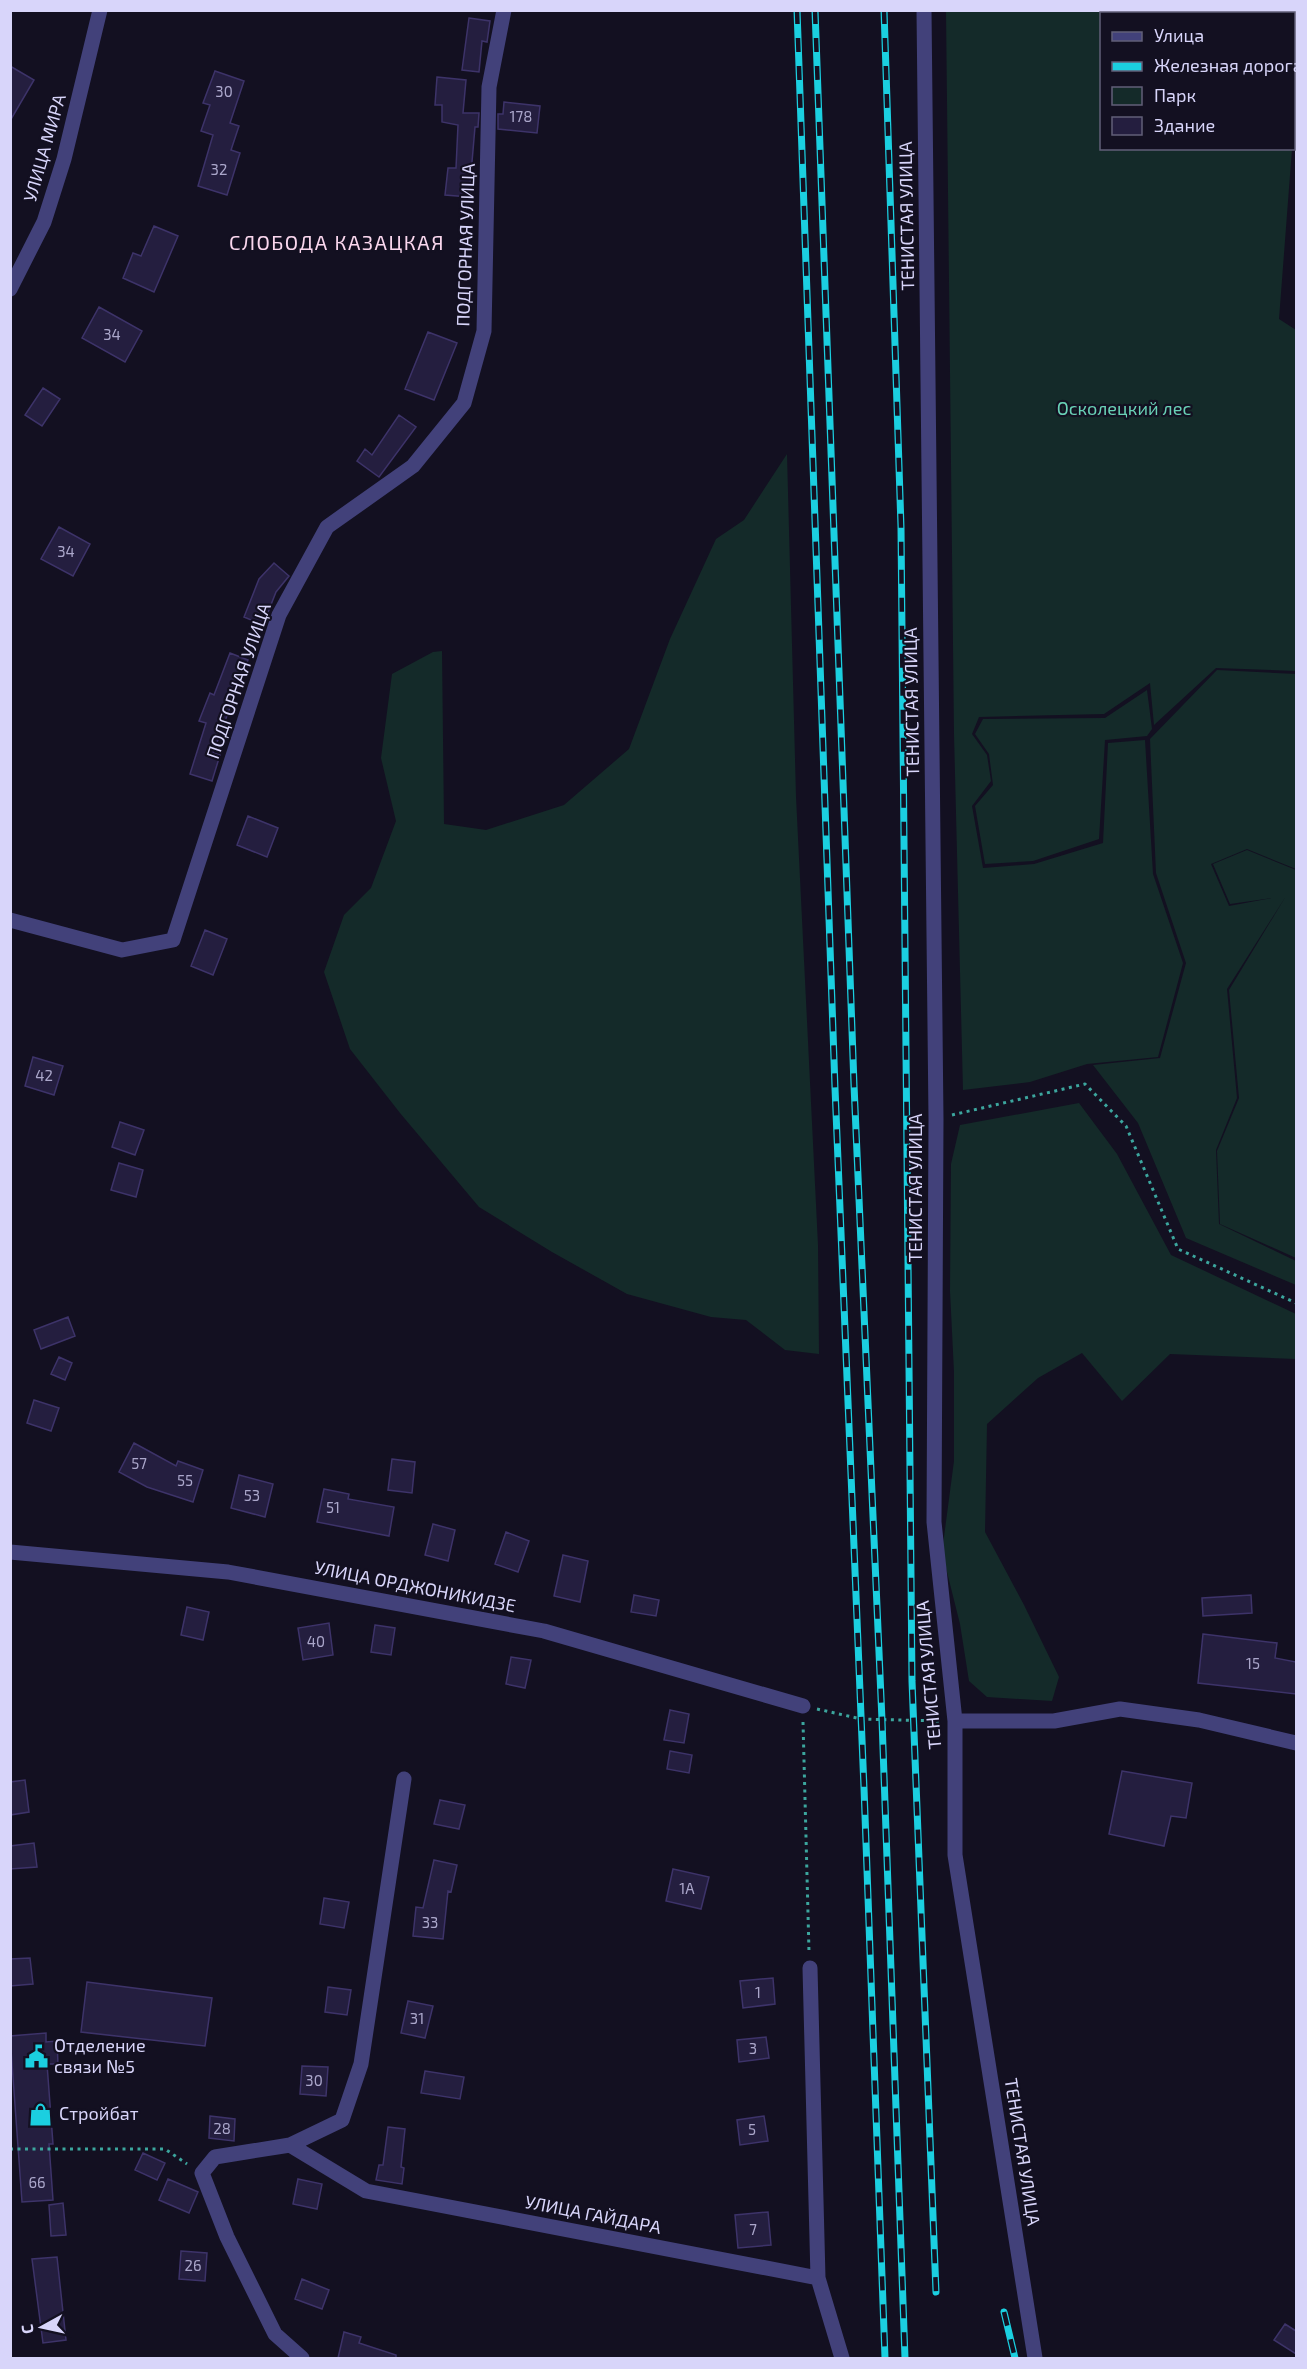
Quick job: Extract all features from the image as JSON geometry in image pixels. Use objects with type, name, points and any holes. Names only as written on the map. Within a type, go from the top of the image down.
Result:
[{"type":"street","name":"УЛИЦА МИРА","points":[[10,289],[44,222],[64,159],[100,10]]},
{"type":"street","name":"ПОДГОРНАЯ УЛИЦА","points":[[10,920],[122,950],[173,940],[279,615],[327,527],[413,466],[464,403],[484,331],[489,87],[504,10]]},
{"type":"street","name":"ТЕНИСТАЯ УЛИЦА","points":[[924,10],[936,1119],[934,1522],[956,1721],[955,1855],[1035,2358]]},
{"type":"street","name":"УЛИЦА ОРДЖОНИКИДЗЕ","points":[[10,1552],[228,1572],[544,1631],[803,1706]]},
{"type":"street","points":[[956,1721],[1054,1721],[1120,1709],[1198,1720],[1296,1743]]},
{"type":"street","points":[[302,2358],[275,2334],[227,2237],[202,2173],[215,2157],[290,2145],[342,2120],[361,2064],[404,1779]]},
{"type":"street","points":[[810,1968],[818,2278],[842,2358]]},
{"type":"street","name":"УЛИЦА ГАЙДАРА","points":[[290,2145],[366,2191],[818,2278]]},
{"type":"path","points":[[936,1119],[1085,1084],[1126,1126],[1178,1249],[1296,1303]]},
{"type":"path","points":[[810,1968],[803,1706],[861,1719],[956,1721]]},
{"type":"path","points":[[10,2149],[165,2149],[202,2173]]},
{"type":"green space","name":"Осколецкий лес","points":[[946,11],[1296,11],[1295,116],[1295,12],[1100,12],[1100,150],[1292,150],[1279,319],[1296,330],[1296,671],[1216,668],[1154,725],[1150,683],[1104,714],[979,717],[972,734],[987,755],[991,781],[972,806],[983,868],[1034,864],[1103,843],[1108,743],[1145,740],[1153,874],[1183,963],[1158,1057],[1087,1064],[1030,1082],[963,1090],[954,734]]},
{"type":"green space","points":[[787,454],[796,797],[818,1245],[819,1354],[785,1350],[746,1320],[711,1317],[627,1294],[479,1207],[350,1049],[324,972],[344,915],[371,888],[396,821],[381,758],[392,674],[433,652],[442,651],[444,824],[486,830],[564,805],[629,749],[670,639],[716,539],[744,520]]},
{"type":"green space","points":[[1217,670],[1296,674],[1296,869],[1247,849],[1211,864],[1229,906],[1272,898],[1230,904],[1213,864],[1247,850],[1296,870],[1296,1258],[1220,1224],[1217,1151],[1239,1098],[1229,990],[1286,896],[1227,989],[1237,1098],[1216,1150],[1219,1224],[1296,1261],[1296,1285],[1186,1238],[1138,1123],[1093,1065],[1160,1058],[1186,963],[1156,873],[1150,739]]},
{"type":"green space","points":[[1147,690],[1152,729],[1147,736],[1105,740],[1099,839],[1033,861],[985,864],[975,806],[993,785],[989,754],[975,734],[983,719],[1105,718]]},
{"type":"green space","points":[[1079,1103],[1117,1154],[1171,1255],[1296,1314],[1296,1359],[1170,1354],[1122,1401],[1082,1353],[1038,1378],[987,1424],[985,1532],[1059,1677],[1052,1701],[987,1697],[969,1681],[960,1624],[942,1552],[954,1461],[954,1372],[950,1291],[951,1164],[960,1125]]},
{"type":"building","points":[[469,18],[490,21],[487,42],[482,41],[479,72],[462,70]]},
{"type":"building","points":[[10,66],[34,80],[10,121]]},
{"type":"building","points":[[215,71],[244,81],[230,123],[239,126],[231,150],[240,153],[227,195],[198,186],[213,135],[201,131],[210,105],[203,103]]},
{"type":"building","points":[[437,77],[466,80],[463,113],[479,113],[478,127],[475,127],[469,197],[445,195],[448,168],[456,168],[458,125],[442,122],[442,105],[435,105]]},
{"type":"building","points":[[504,102],[540,106],[537,133],[498,129],[498,114],[503,114]]},
{"type":"building","points":[[154,226],[178,236],[154,292],[123,278],[133,253],[141,256]]},
{"type":"building","points":[[99,307],[142,331],[125,362],[82,338]]},
{"type":"building","points":[[428,332],[457,343],[434,400],[405,389]]},
{"type":"building","points":[[43,388],[60,399],[42,426],[25,415]]},
{"type":"building","points":[[399,415],[416,427],[379,477],[357,461],[365,449],[372,455]]},
{"type":"building","points":[[59,527],[90,544],[73,576],[41,559]]},
{"type":"building","points":[[274,563],[289,576],[276,592],[263,625],[244,617],[259,579]]},
{"type":"building","points":[[230,653],[248,660],[213,753],[220,755],[212,781],[190,774],[206,723],[199,721],[210,693],[214,695]]},
{"type":"building","points":[[248,816],[278,828],[267,857],[237,845]]},
{"type":"building","points":[[205,930],[227,939],[213,975],[191,966]]},
{"type":"building","points":[[33,1057],[63,1066],[54,1095],[25,1086]]},
{"type":"building","points":[[120,1122],[144,1130],[135,1155],[112,1147]]},
{"type":"building","points":[[119,1163],[143,1170],[136,1197],[111,1190]]},
{"type":"building","points":[[68,1317],[75,1336],[41,1349],[34,1330]]},
{"type":"building","points":[[59,1357],[72,1363],[65,1380],[51,1374]]},
{"type":"building","points":[[34,1400],[59,1408],[51,1431],[27,1423]]},
{"type":"building","points":[[134,1443],[176,1466],[178,1461],[203,1470],[193,1502],[147,1487],[119,1472]]},
{"type":"building","points":[[392,1459],[415,1462],[412,1493],[388,1490]]},
{"type":"building","points":[[239,1475],[273,1484],[265,1517],[231,1508]]},
{"type":"building","points":[[324,1489],[349,1494],[348,1499],[394,1507],[389,1536],[317,1522]]},
{"type":"building","points":[[433,1524],[455,1530],[448,1561],[425,1555]]},
{"type":"building","points":[[506,1532],[529,1541],[518,1572],[495,1564]]},
{"type":"building","points":[[563,1555],[588,1561],[580,1602],[554,1596]]},
{"type":"building","points":[[634,1595],[659,1600],[656,1616],[631,1612]]},
{"type":"building","points":[[1251,1595],[1252,1613],[1203,1616],[1202,1598]]},
{"type":"building","points":[[187,1607],[209,1612],[203,1640],[181,1635]]},
{"type":"building","points":[[329,1623],[333,1655],[303,1660],[298,1628]]},
{"type":"building","points":[[375,1625],[395,1628],[391,1655],[371,1652]]},
{"type":"building","points":[[1203,1634],[1277,1643],[1275,1658],[1296,1662],[1296,1694],[1198,1683]]},
{"type":"building","points":[[511,1657],[531,1660],[525,1688],[506,1684]]},
{"type":"building","points":[[670,1710],[689,1714],[684,1743],[664,1740]]},
{"type":"building","points":[[670,1751],[692,1755],[689,1773],[667,1769]]},
{"type":"building","points":[[1122,1771],[1192,1783],[1186,1818],[1171,1816],[1164,1846],[1109,1834]]},
{"type":"building","points":[[25,1780],[29,1812],[10,1815],[10,1782]]},
{"type":"building","points":[[440,1800],[465,1805],[459,1829],[434,1824]]},
{"type":"building","points":[[34,1843],[37,1867],[10,1869],[10,1846]]},
{"type":"building","points":[[434,1860],[457,1865],[451,1892],[448,1891],[443,1939],[413,1936],[416,1907],[423,1908]]},
{"type":"building","points":[[673,1869],[709,1877],[701,1909],[666,1901]]},
{"type":"building","points":[[324,1898],[349,1902],[344,1928],[320,1924]]},
{"type":"building","points":[[30,1958],[33,1984],[10,1986],[10,1959]]},
{"type":"building","points":[[773,1978],[775,2004],[743,2008],[740,1981]]},
{"type":"building","points":[[87,1982],[212,1998],[205,2046],[81,2032]]},
{"type":"building","points":[[328,1987],[351,1990],[347,2015],[325,2012]]},
{"type":"building","points":[[408,2001],[433,2006],[425,2038],[401,2033]]},
{"type":"building","points":[[46,2033],[46,2042],[57,2041],[58,2064],[47,2064],[53,2144],[49,2144],[53,2200],[22,2202],[10,2036]]},
{"type":"building","points":[[766,2037],[769,2058],[739,2062],[737,2040]]},
{"type":"building","points":[[302,2066],[328,2067],[326,2096],[300,2094]]},
{"type":"building","points":[[425,2071],[464,2077],[460,2099],[421,2093]]},
{"type":"building","points":[[210,2116],[235,2119],[234,2141],[209,2138]]},
{"type":"building","points":[[764,2116],[768,2141],[740,2145],[737,2120]]},
{"type":"building","points":[[388,2127],[405,2129],[401,2167],[404,2168],[402,2184],[376,2180],[379,2165],[383,2165]]},
{"type":"building","points":[[143,2153],[165,2163],[157,2180],[135,2170]]},
{"type":"building","points":[[168,2179],[198,2192],[189,2213],[159,2200]]},
{"type":"building","points":[[298,2179],[322,2184],[317,2209],[293,2204]]},
{"type":"building","points":[[63,2203],[66,2235],[51,2236],[49,2205]]},
{"type":"building","points":[[768,2212],[771,2245],[738,2248],[735,2215]]},
{"type":"building","points":[[181,2251],[207,2253],[205,2281],[179,2279]]},
{"type":"building","points":[[57,2257],[66,2340],[43,2343],[32,2259]]},
{"type":"building","points":[[302,2279],[329,2290],[322,2309],[295,2299]]},
{"type":"building","points":[[1285,2324],[1296,2331],[1296,2354],[1274,2340]]},
{"type":"building","points":[[344,2332],[361,2337],[359,2343],[396,2355],[396,2358],[338,2358]]},
{"type":"railway","points":[[797,10],[835,1088],[885,2358]]},
{"type":"railway","points":[[815,10],[854,1085],[882,1720],[905,2358]]},
{"type":"railway","points":[[884,10],[901,527],[912,1681],[936,2292]]},
{"type":"railway","points":[[1004,2312],[1015,2358]]},
{"type":"place","name":"Отделение связи №5","points":[[36,2056]]},
{"type":"place","name":"Стройбат","points":[[41,2114]]},
{"type":"district","name":"СЛОБОДА КАЗАЦКАЯ","points":[[337,243]]}]
